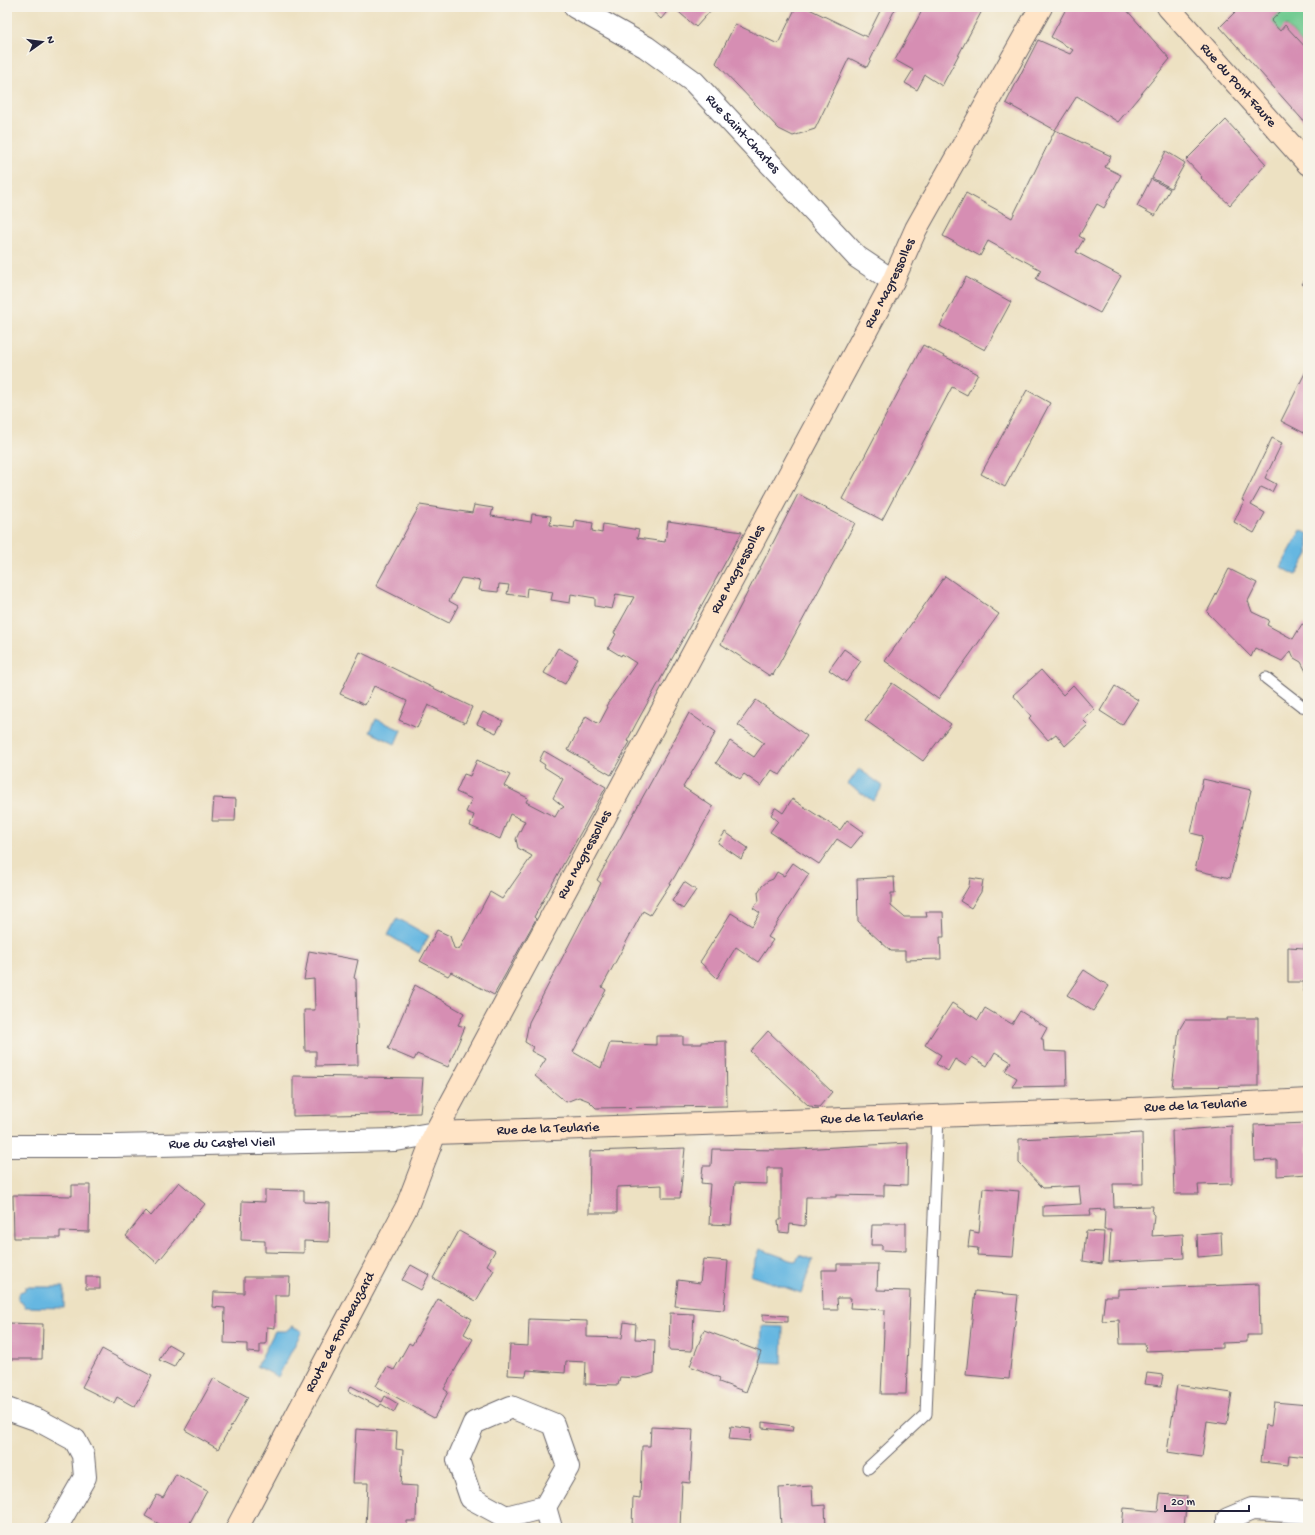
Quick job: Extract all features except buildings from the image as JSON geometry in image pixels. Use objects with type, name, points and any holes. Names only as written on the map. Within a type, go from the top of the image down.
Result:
[{"type":"street","name":"Rue Saint-Charles","points":[[575,7],[646,47],[694,82],[857,257],[892,281]]},
{"type":"street","name":"Rue Magressolles","points":[[435,1133],[892,281],[916,229],[1041,7]]},
{"type":"street","name":"Rue du Pont Faure","points":[[1168,7],[1308,164]]},
{"type":"street","name":"Rue de la Teularie","points":[[435,1133],[1111,1110],[1308,1100]]},
{"type":"street","name":"Rue du Castel Vieil","points":[[7,1146],[114,1146],[396,1140],[435,1133]]},
{"type":"street","name":"Route de Fonbeauzard","points":[[237,1528],[407,1206],[435,1133]]},
{"type":"street","points":[[545,1507],[506,1516],[471,1498],[458,1460],[474,1424],[510,1407],[553,1424],[568,1467],[545,1507],[551,1528]]},
{"type":"street","points":[[7,1409],[38,1420],[75,1440],[83,1455],[85,1477],[56,1528]]},
{"type":"street","points":[[1228,1528],[1228,1519],[1252,1508],[1308,1512]]},
{"type":"lane","points":[[1266,678],[1302,706],[1308,707]]},
{"type":"lane","points":[[868,1468],[926,1414],[938,1116]]},
{"type":"green space","points":[[1285,7],[1299,7],[1308,15],[1308,50],[1286,25],[1280,31],[1271,21]]},
{"type":"water","points":[[1301,530],[1308,534],[1308,554],[1296,575],[1281,567]]},
{"type":"water","points":[[376,719],[401,730],[395,744],[370,732]]},
{"type":"water","points":[[859,769],[883,786],[873,801],[848,784]]},
{"type":"water","points":[[397,918],[429,936],[419,953],[388,935]]},
{"type":"water","points":[[760,1249],[796,1262],[799,1255],[813,1260],[801,1293],[750,1275]]},
{"type":"water","points":[[25,1287],[64,1287],[64,1308],[25,1307],[24,1304],[18,1300],[18,1294],[25,1290]]},
{"type":"water","points":[[292,1326],[302,1331],[278,1377],[257,1366],[275,1331],[286,1331]]},
{"type":"water","points":[[762,1326],[783,1327],[782,1363],[761,1362]]}]
